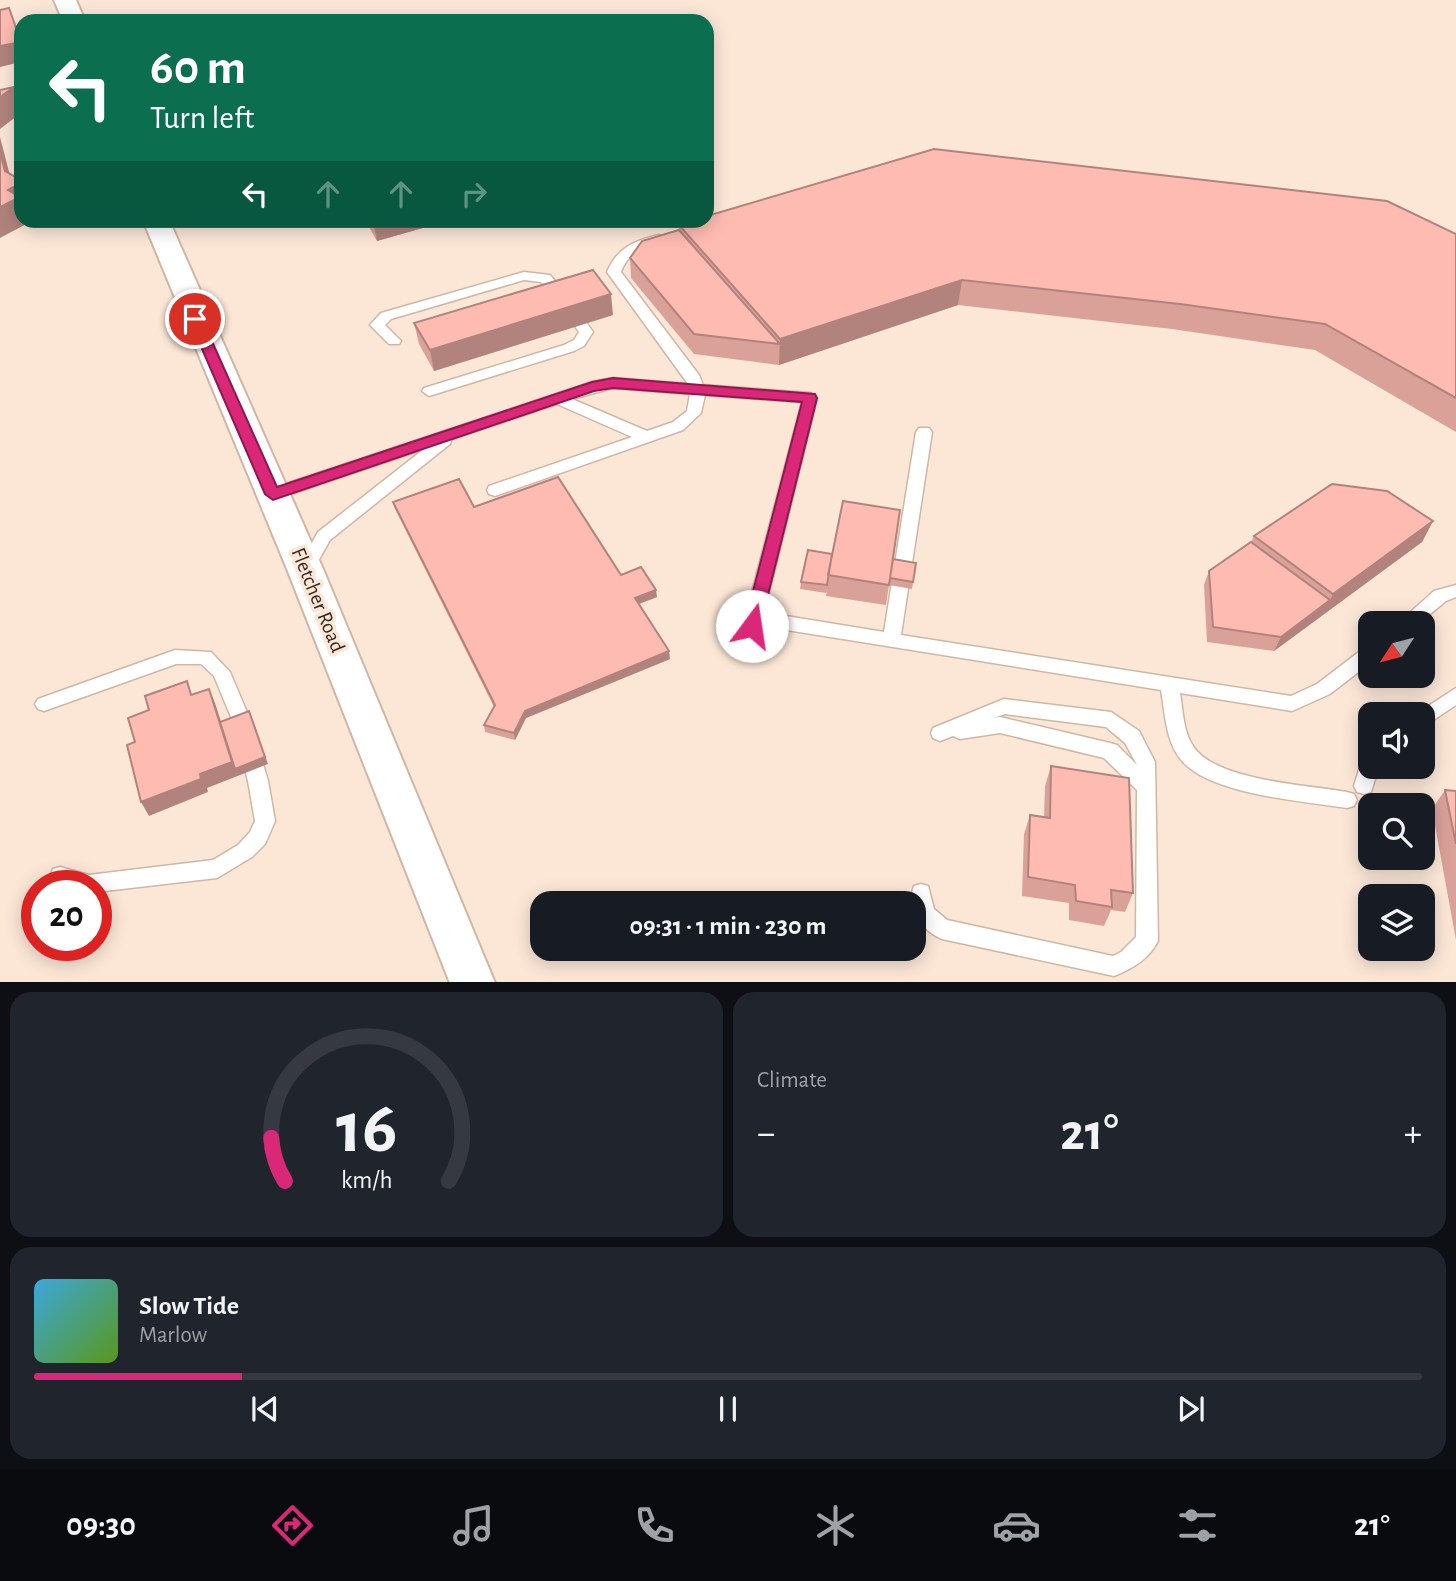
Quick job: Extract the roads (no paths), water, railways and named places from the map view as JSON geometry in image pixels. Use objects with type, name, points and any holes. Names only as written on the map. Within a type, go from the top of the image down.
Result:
[{"type":"street","name":"Fletcher Road","points":[[159,228],[305,569],[473,982]]},
{"type":"lane","points":[[495,489],[647,437],[686,422],[694,413],[698,392],[694,378],[614,272],[618,260],[628,249],[666,236]]},
{"type":"lane","points":[[468,305],[458,304],[393,328],[394,341],[377,325],[380,319],[524,276],[545,278],[564,300]]},
{"type":"lane","points":[[500,282],[522,285],[531,290]]},
{"type":"lane","points":[[478,288],[508,297]]},
{"type":"lane","points":[[429,391],[569,348],[584,337],[586,332],[581,325]]},
{"type":"lane","points":[[559,331],[569,348]]},
{"type":"lane","points":[[537,339],[547,355]]},
{"type":"lane","points":[[515,345],[524,362]]},
{"type":"lane","points":[[491,353],[502,369]]},
{"type":"lane","points":[[469,360],[479,376]]},
{"type":"lane","points":[[273,494],[556,398],[613,383],[698,392],[810,398],[752,626],[774,621],[1292,704],[1310,698],[1358,662]]},
{"type":"lane","points":[[556,398],[647,437]]},
{"type":"lane","points":[[305,569],[324,536],[455,432]]},
{"type":"lane","points":[[892,639],[924,432]]},
{"type":"lane","points":[[1422,611],[1440,596],[1456,591]]},
{"type":"lane","points":[[44,704],[174,657],[205,657],[221,672],[240,717],[258,781],[265,821],[258,838],[245,851],[217,869],[112,881]]},
{"type":"lane","points":[[1170,684],[1181,740],[1188,755],[1204,770],[1229,778],[1347,800]]},
{"type":"lane","points":[[1435,710],[1456,695]]},
{"type":"lane","points":[[926,915],[942,929],[1114,966],[1129,959],[1147,941],[1146,762],[1132,737],[1111,720],[1004,706],[940,733],[1000,725],[1110,751],[1146,788]]},
{"type":"lane","points":[[1364,786],[1366,779]]}]
